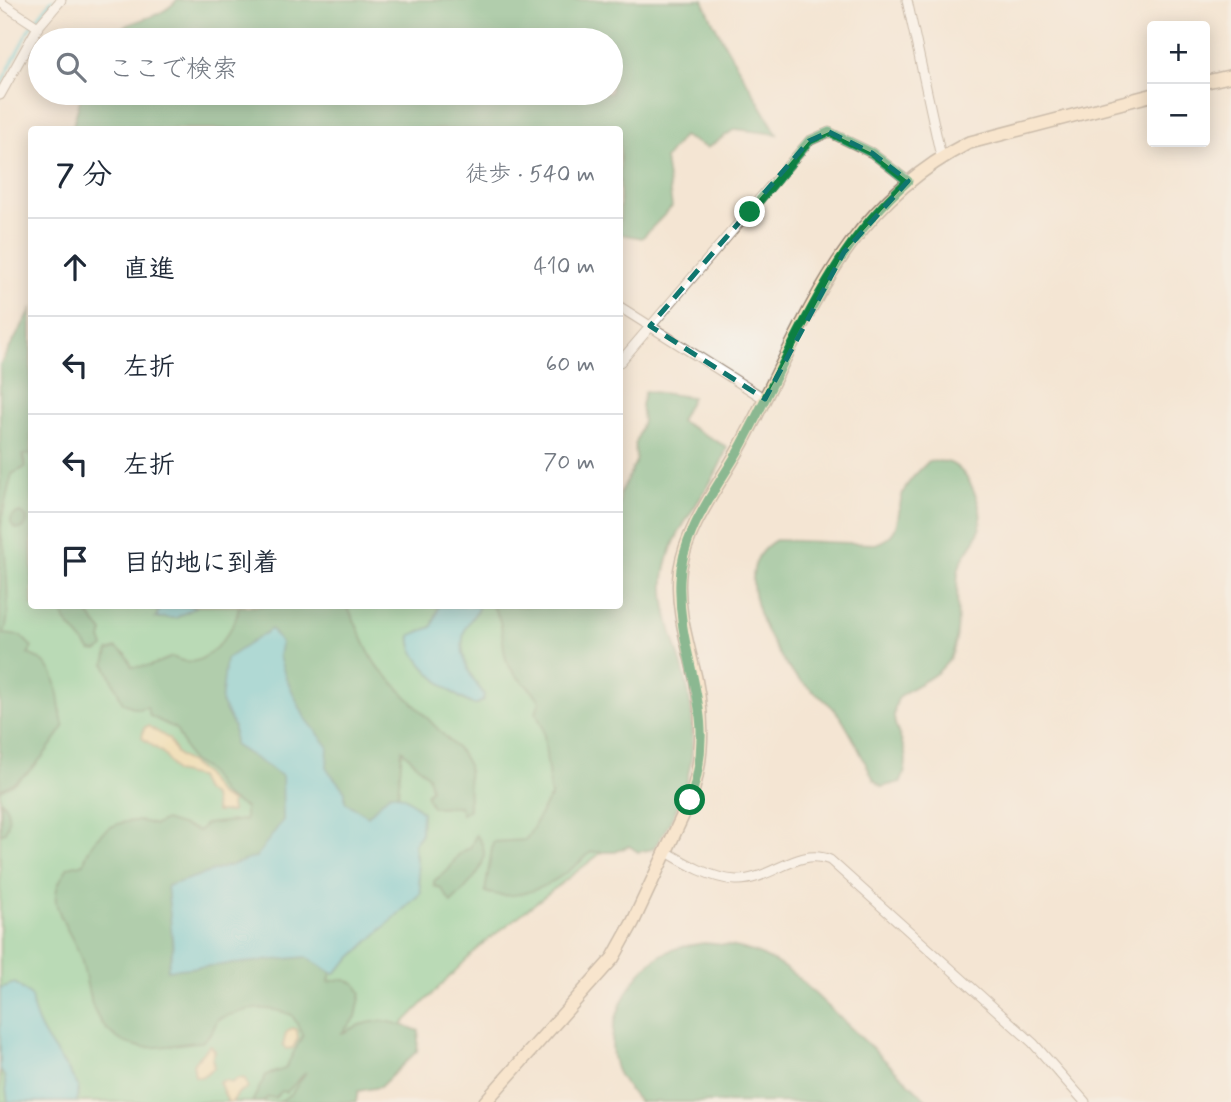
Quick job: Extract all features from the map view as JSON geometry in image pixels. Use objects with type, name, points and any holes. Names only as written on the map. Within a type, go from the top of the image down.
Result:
[{"type":"street","points":[[0,2],[38,27],[61,0]]},
{"type":"street","points":[[906,0],[941,157]]},
{"type":"street","points":[[0,95],[28,45]]},
{"type":"street","points":[[1210,82],[1230,80]]},
{"type":"street","points":[[485,1102],[613,958],[633,922],[697,780],[702,744],[700,700],[681,616],[680,569],[691,533],[765,399],[813,301],[844,251],[886,200],[941,157],[968,144],[1147,96]]},
{"type":"street","points":[[623,358],[809,141],[829,132],[872,153],[908,181]]},
{"type":"street","points":[[623,309],[765,399]]},
{"type":"street","points":[[665,850],[706,872],[735,880],[759,877],[814,856],[830,860],[1033,1043],[1085,1102]]},
{"type":"highlighted area","points":[[829,132],[872,153],[908,181],[844,252],[765,399],[650,326],[809,141]]},
{"type":"green space","points":[[177,0],[703,0],[777,134],[735,129],[707,148],[683,136],[665,159],[672,207],[642,238],[623,235],[623,126],[73,126],[79,105],[623,105],[623,28],[122,28],[169,7]]},
{"type":"green space","points":[[28,315],[28,454],[23,455],[26,467],[12,474],[3,514],[1,532],[5,551],[8,608],[3,634],[21,636],[32,647],[28,654],[48,667],[56,684],[64,727],[29,771],[0,790],[0,365]]},
{"type":"green space","points":[[28,387],[28,609],[602,609],[636,826],[481,945],[325,1102],[0,1102],[0,414]]},
{"type":"green space","points":[[645,391],[692,397],[680,421],[727,447],[713,477],[678,535],[664,577],[666,612],[691,708],[692,756],[687,779],[668,826],[653,849],[638,852],[629,846],[615,852],[591,852],[569,871],[543,887],[514,895],[485,892],[493,842],[525,840],[551,797],[543,728],[536,712],[540,701],[509,666],[499,618],[494,609],[623,609],[623,488],[636,461],[635,445],[643,421],[641,405]]},
{"type":"green space","points":[[929,461],[948,462],[957,467],[969,481],[980,510],[980,527],[959,568],[957,635],[952,654],[939,671],[907,691],[897,701],[895,721],[904,748],[905,769],[901,782],[882,787],[874,780],[836,711],[791,671],[771,641],[756,603],[753,584],[755,567],[762,552],[776,540],[875,544],[884,541],[894,531],[906,486]]},
{"type":"green space","points":[[16,513],[22,513],[27,521],[25,527],[16,529],[11,524],[11,518]]},
{"type":"green space","points":[[60,609],[92,609],[89,615],[103,632],[101,639],[104,647],[97,652],[91,651],[66,622]]},
{"type":"green space","points":[[238,609],[348,609],[375,664],[461,753],[468,765],[469,809],[462,814],[459,806],[432,807],[426,794],[431,789],[428,776],[402,750],[398,794],[373,819],[360,817],[281,755],[308,949],[332,967],[329,982],[341,979],[355,983],[361,993],[356,1017],[341,1034],[352,1028],[379,1021],[419,1031],[417,1051],[380,1087],[358,1091],[356,1102],[279,1102],[292,1093],[306,1072],[287,1092],[282,1091],[275,1098],[268,1097],[262,1102],[252,1102],[266,1075],[285,1069],[303,1035],[292,1015],[282,1012],[255,1009],[218,1019],[212,1032],[202,1042],[146,1047],[134,1046],[113,1035],[94,1011],[80,955],[56,902],[57,888],[68,867],[84,863],[94,841],[111,827],[132,821],[155,825],[165,820],[199,831],[205,824],[245,820],[245,808],[224,795],[206,771],[191,761],[176,729],[150,716],[147,707],[138,709],[123,703],[105,664],[108,651],[116,648],[126,654],[132,667],[150,666],[172,657],[187,662],[198,660],[222,641]]},
{"type":"green space","points":[[1,800],[8,819],[5,832],[0,834]]},
{"type":"green space","points":[[476,835],[482,844],[482,863],[472,881],[451,903],[441,888],[434,886],[434,881],[448,870],[459,854],[470,848]]},
{"type":"green space","points":[[704,943],[753,952],[785,968],[929,1102],[639,1102],[619,1075],[612,1051],[616,1018],[622,1002],[639,974],[663,954]]},
{"type":"sand","points":[[148,726],[169,739],[176,753],[203,773],[219,795],[231,802],[231,812],[216,812],[213,797],[203,789],[198,777],[175,772],[164,754],[142,738],[144,728]]},
{"type":"sand","points":[[292,1028],[297,1030],[298,1038],[293,1048],[286,1049],[283,1046],[286,1033]]},
{"type":"sand","points":[[210,1045],[215,1051],[212,1058],[214,1068],[201,1077],[195,1076],[193,1063]]},
{"type":"sand","points":[[238,1078],[245,1079],[248,1088],[239,1092],[232,1102],[228,1102],[219,1082],[226,1080],[231,1083]]},
{"type":"water","points":[[151,609],[192,609],[176,618],[155,618],[159,611]]},
{"type":"water","points":[[438,609],[478,609],[466,627],[463,647],[466,664],[484,694],[483,701],[475,705],[456,695],[434,677],[416,655],[411,645],[411,635],[432,627]]},
{"type":"water","points":[[271,629],[281,643],[279,657],[304,716],[328,746],[327,769],[345,791],[345,802],[368,816],[390,793],[408,799],[422,812],[421,833],[414,845],[421,893],[334,974],[306,957],[167,970],[173,948],[167,886],[256,857],[283,820],[282,776],[234,745],[234,727],[221,702],[226,659]]},
{"type":"water","points":[[15,983],[31,996],[33,1010],[43,1033],[78,1086],[77,1102],[8,1102],[4,1076],[0,1070],[0,988]]},
{"type":"waterway","points":[[30,28],[52,0]]},
{"type":"waterway","points":[[0,86],[28,31]]},
{"type":"route","points":[[690,800],[697,780],[703,725],[681,616],[680,569],[691,533],[752,425],[813,301],[844,251],[862,228],[886,200],[908,181],[872,153],[829,132],[809,141],[750,212]]}]
